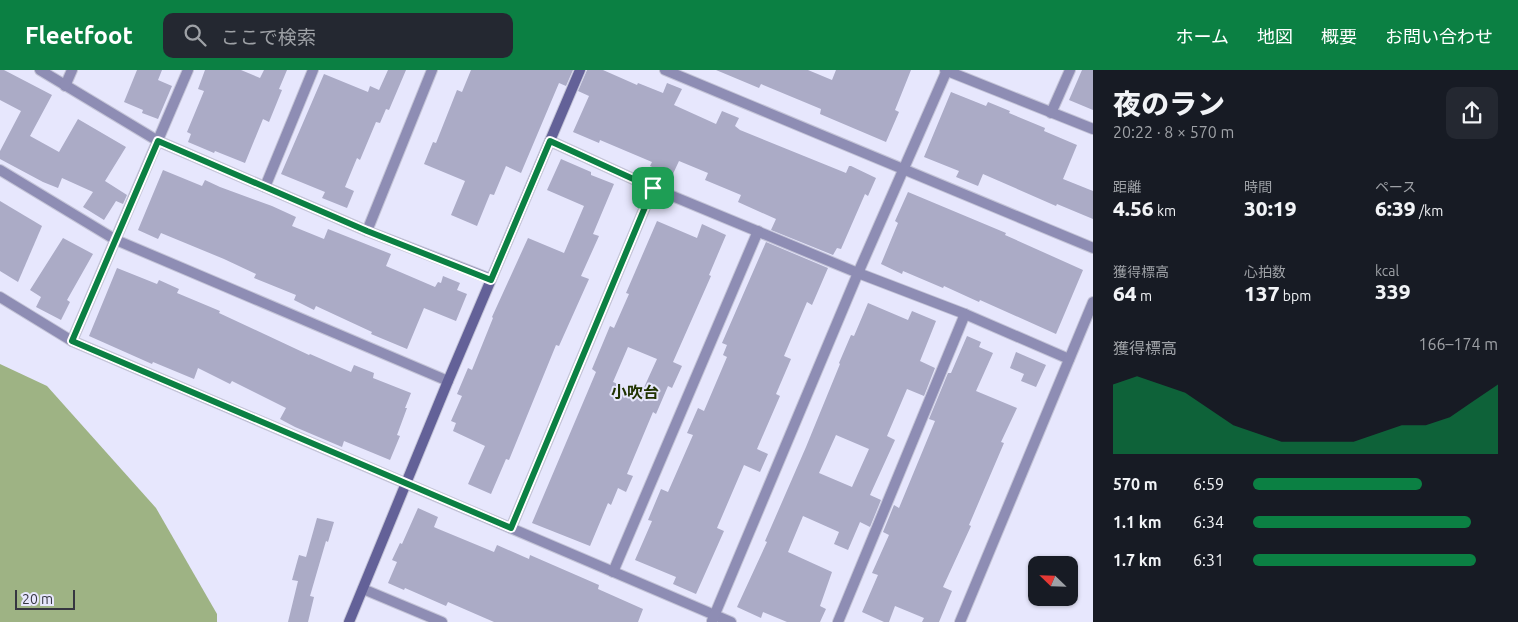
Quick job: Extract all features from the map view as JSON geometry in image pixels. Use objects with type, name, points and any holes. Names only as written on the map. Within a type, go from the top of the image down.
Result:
[{"type":"street","points":[[40,70],[158,141],[367,231],[491,280]]},
{"type":"street","points":[[65,86],[72,70]]},
{"type":"street","points":[[72,341],[188,70]]},
{"type":"street","points":[[265,187],[313,70]]},
{"type":"street","points":[[367,231],[432,70]]},
{"type":"street","points":[[349,622],[448,381],[580,70]]},
{"type":"street","points":[[665,70],[1093,248]]},
{"type":"street","points":[[713,619],[858,273],[946,70],[1093,129]]},
{"type":"street","points":[[1051,113],[1070,70]]},
{"type":"street","points":[[550,141],[653,188],[858,273],[965,314],[1069,359]]},
{"type":"street","points":[[0,170],[116,240],[448,381]]},
{"type":"street","points":[[511,528],[653,188]]},
{"type":"street","points":[[613,572],[758,231]]},
{"type":"street","points":[[0,297],[72,341],[613,572],[713,619],[731,622]]},
{"type":"street","points":[[960,622],[1093,302]]},
{"type":"street","points":[[838,622],[965,314]]},
{"type":"street","points":[[363,589],[442,622]]},
{"type":"green space","points":[[0,364],[47,386],[156,508],[217,614],[217,622],[0,622]]},
{"type":"building","points":[[0,70],[4,70],[52,95],[30,136],[59,152],[78,119],[126,147],[105,181],[127,195],[123,204],[116,201],[104,220],[83,207],[93,192],[62,178],[58,188],[0,159],[0,151],[21,111],[0,100]]},
{"type":"building","points":[[137,70],[162,70],[158,80],[172,86],[158,119],[142,113],[143,110],[124,102]]},
{"type":"building","points":[[205,70],[241,70],[260,78],[264,70],[287,70],[279,89],[282,90],[269,122],[263,119],[245,163],[188,142],[191,134],[187,132],[204,91],[198,89]]},
{"type":"building","points":[[388,70],[406,70],[389,110],[386,109],[380,123],[376,122],[360,160],[357,158],[345,187],[354,191],[347,208],[322,198],[325,192],[281,174],[324,74],[368,92],[370,86],[379,90]]},
{"type":"building","points":[[471,70],[573,70],[566,86],[559,83],[521,173],[506,166],[494,195],[490,194],[477,226],[451,215],[465,181],[424,164],[433,142],[436,143],[457,90],[462,92]]},
{"type":"building","points":[[587,70],[603,70],[637,85],[638,83],[663,93],[667,83],[682,89],[674,105],[716,124],[722,111],[739,118],[735,126],[740,130],[846,173],[849,166],[851,166],[876,178],[868,196],[865,194],[841,249],[837,248],[833,255],[771,230],[776,219],[738,202],[741,195],[705,180],[708,173],[679,161],[672,176],[650,166],[652,162],[600,140],[599,143],[573,132],[589,96],[578,91]]},
{"type":"building","points":[[716,70],[808,70],[832,80],[836,70],[911,70],[895,110],[899,112],[886,142],[820,114],[821,109],[761,84],[759,88]]},
{"type":"building","points":[[1082,70],[1093,70],[1093,110],[1069,100]]},
{"type":"building","points":[[951,92],[986,106],[988,102],[1010,111],[1009,113],[1045,128],[1044,131],[1077,145],[1063,179],[1093,191],[1093,219],[1057,204],[1056,206],[983,174],[978,186],[956,177],[959,171],[924,157]]},
{"type":"building","points":[[561,159],[591,172],[591,175],[614,184],[593,234],[599,236],[581,276],[589,279],[559,346],[556,345],[509,460],[506,459],[491,494],[468,484],[485,446],[453,431],[456,423],[451,421],[462,396],[457,394],[468,368],[472,370],[492,317],[528,238],[564,253],[584,206],[547,190]]},
{"type":"building","points":[[163,170],[202,186],[205,180],[272,206],[296,217],[292,226],[324,239],[328,229],[391,254],[386,266],[435,287],[438,282],[441,283],[443,276],[460,283],[457,290],[467,294],[456,321],[424,308],[407,349],[371,334],[372,332],[316,306],[314,310],[294,300],[296,295],[254,278],[256,274],[224,259],[161,233],[158,239],[138,230]]},
{"type":"building","points":[[908,192],[1006,233],[1005,235],[1083,270],[1056,334],[980,300],[979,302],[944,286],[943,288],[903,271],[902,274],[881,264],[898,223],[895,221]]},
{"type":"building","points":[[0,201],[42,226],[18,282],[0,271]]},
{"type":"building","points":[[657,221],[697,238],[702,224],[726,235],[709,275],[711,276],[673,362],[682,366],[672,388],[668,386],[656,414],[653,412],[627,474],[633,476],[626,492],[618,488],[611,505],[608,503],[590,546],[532,523],[596,372],[592,369],[610,326],[614,328],[629,294],[626,293]],"holes":[[[628,347],[657,359],[641,394],[613,382]]]},
{"type":"building","points":[[63,238],[93,254],[67,300],[70,302],[61,320],[36,307],[41,297],[30,290]]},
{"type":"building","points":[[766,242],[828,268],[812,305],[807,302],[784,356],[791,359],[776,394],[780,396],[757,449],[768,454],[760,472],[744,465],[717,528],[724,531],[696,594],[673,584],[676,577],[635,560],[652,521],[648,520],[661,489],[668,492],[693,435],[687,433],[698,408],[704,411],[727,357],[723,355],[727,345],[722,343]]},
{"type":"building","points":[[117,268],[157,284],[159,280],[179,289],[177,293],[220,311],[219,313],[309,355],[351,372],[354,365],[374,373],[373,378],[411,393],[397,435],[400,436],[390,460],[344,441],[342,447],[295,427],[280,419],[286,408],[232,381],[230,384],[198,368],[194,379],[153,362],[152,364],[89,336]]},
{"type":"building","points":[[868,303],[908,320],[912,311],[936,321],[920,361],[935,368],[924,396],[907,389],[887,436],[895,440],[870,495],[881,500],[870,527],[860,522],[848,550],[834,544],[839,532],[803,516],[788,552],[832,572],[820,606],[826,609],[820,622],[787,622],[763,612],[761,618],[737,607],[767,542],[765,541],[806,447],[851,335],[854,336]],"holes":[[[836,435],[869,449],[852,487],[819,473]]]},
{"type":"building","points":[[967,336],[981,342],[979,347],[993,353],[976,391],[1017,408],[1001,442],[1004,443],[969,525],[971,526],[943,587],[952,591],[939,622],[922,622],[924,618],[895,606],[889,622],[884,622],[862,612],[878,575],[872,573],[889,535],[883,532],[894,505],[899,508],[935,421],[929,419],[948,373],[951,373]]},
{"type":"building","points":[[1016,352],[1046,365],[1036,387],[1021,381],[1024,374],[1010,368]]},
{"type":"building","points":[[418,508],[438,517],[434,527],[436,528],[494,552],[497,545],[529,559],[530,555],[599,585],[598,589],[643,609],[638,622],[494,622],[448,602],[446,606],[405,588],[404,590],[388,583],[397,562],[392,560],[400,543],[402,544]]},
{"type":"building","points":[[317,518],[334,522],[328,542],[326,541],[310,596],[314,597],[308,622],[288,622],[298,581],[292,580],[299,555],[306,557]]},
{"type":"district","name":"小吹台","points":[[635,392]]},
{"type":"route","points":[[158,141],[367,231],[491,280],[550,141],[653,188],[511,528],[72,341],[158,141]]}]
